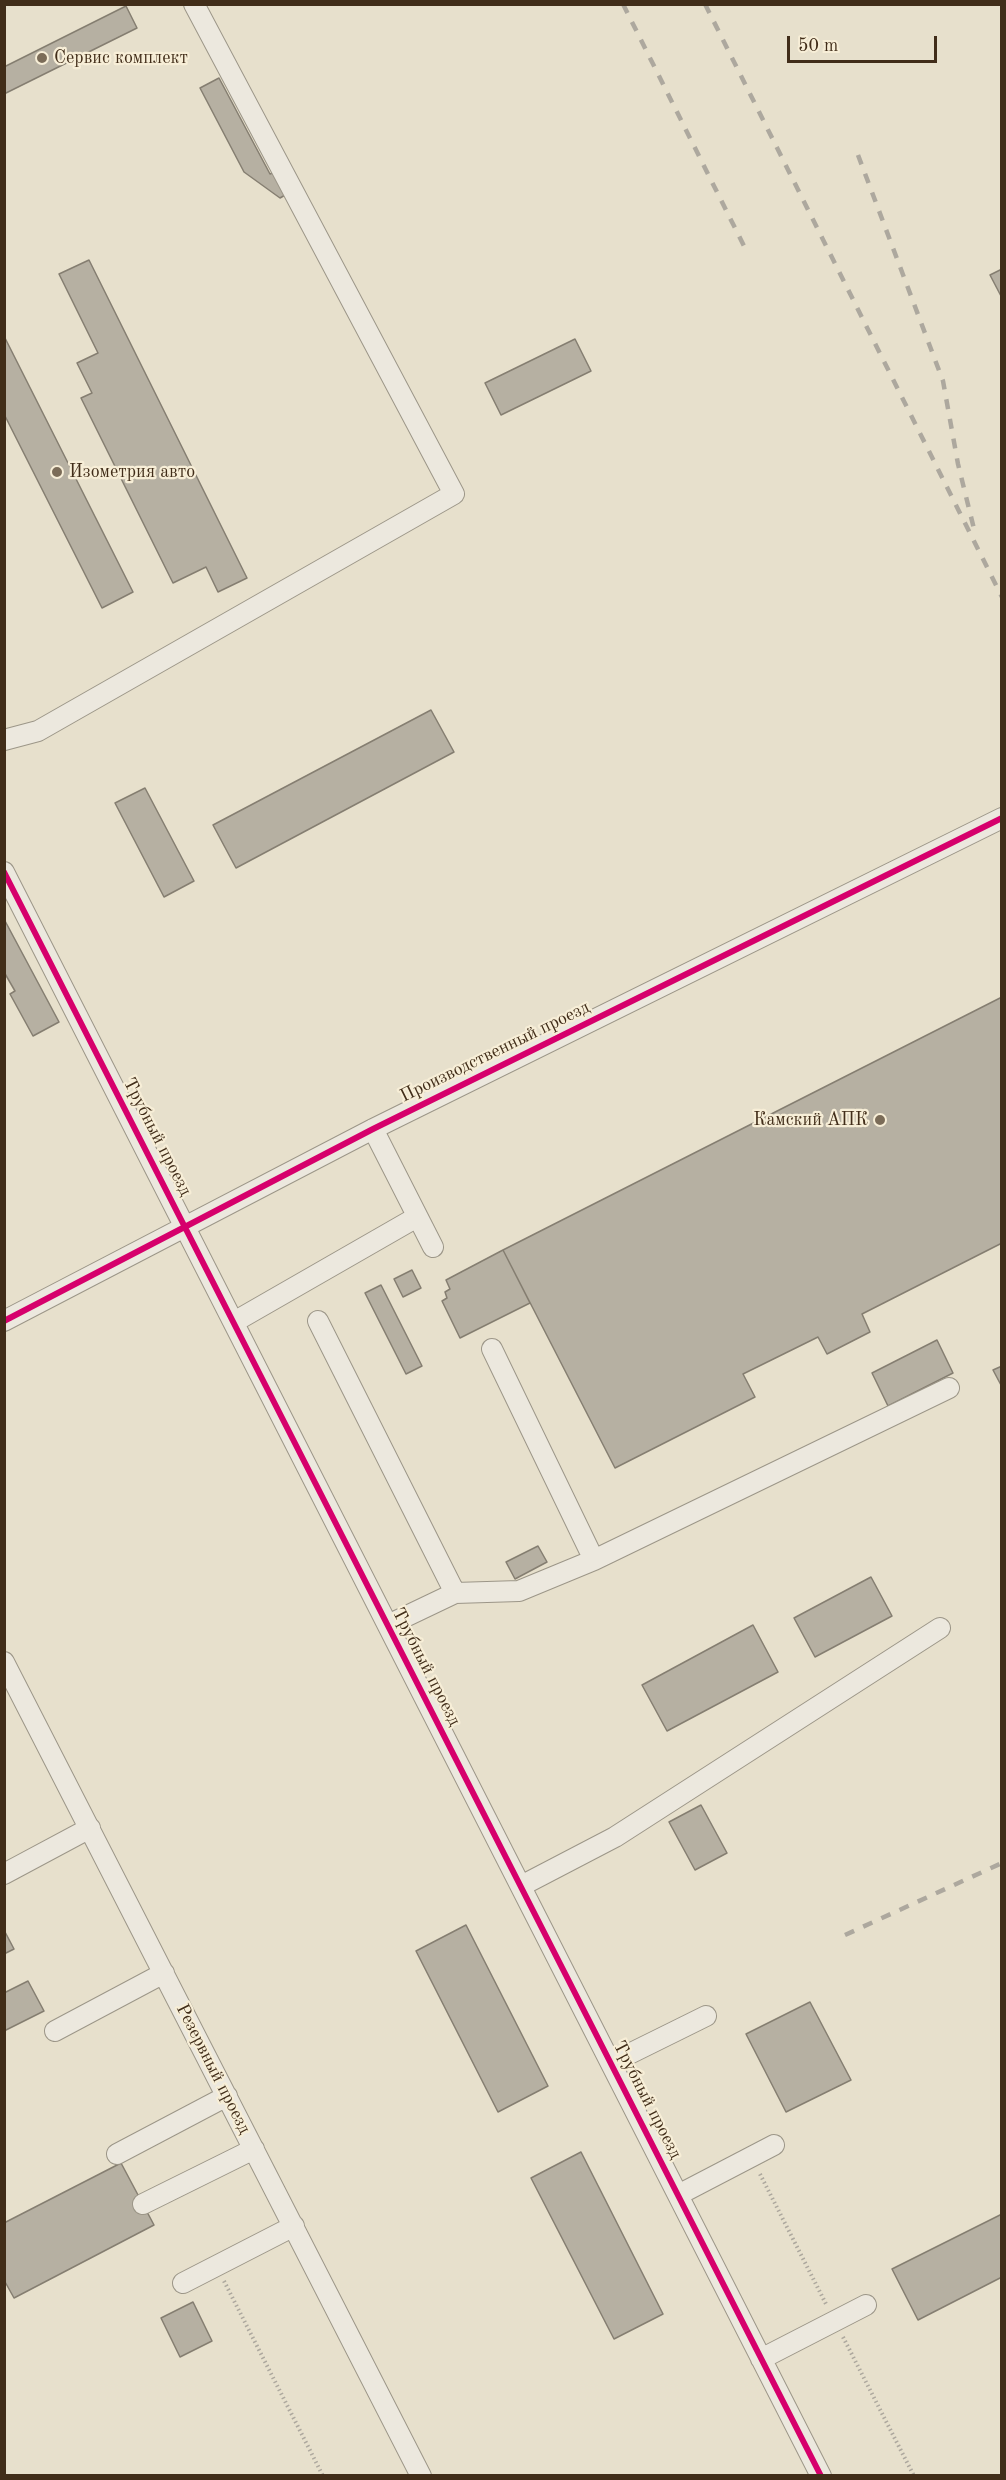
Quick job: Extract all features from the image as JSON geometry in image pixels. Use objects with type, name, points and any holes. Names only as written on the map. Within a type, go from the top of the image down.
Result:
[{"type":"street","points":[[4,740],[38,731],[454,494],[194,4]]},
{"type":"street","name":"Производственный проезд","points":[[4,1321],[373,1130],[1002,818]]},
{"type":"street","name":"Трубный проезд","points":[[4,872],[820,2475]]},
{"type":"street","points":[[373,1130],[433,1247]]},
{"type":"street","points":[[234,1322],[417,1217]]},
{"type":"street","points":[[318,1321],[455,1593]]},
{"type":"street","points":[[492,1349],[594,1560]]},
{"type":"street","points":[[388,1625],[455,1593],[519,1591],[594,1560],[949,1388]]},
{"type":"street","points":[[521,1886],[615,1837],[940,1628]]},
{"type":"street","name":"Резервный проезд","points":[[4,1662],[421,2475]]},
{"type":"street","points":[[4,1874],[90,1828]]},
{"type":"street","points":[[55,2031],[164,1973]]},
{"type":"street","points":[[611,2063],[706,2016]]},
{"type":"street","points":[[117,2154],[227,2096]]},
{"type":"street","points":[[678,2196],[774,2145]]},
{"type":"street","points":[[143,2205],[254,2150]]},
{"type":"street","points":[[183,2283],[294,2226]]},
{"type":"street","points":[[761,2359],[866,2305]]},
{"type":"path","points":[[217,2266],[323,2475]]},
{"type":"building","points":[[126,6],[137,28],[4,94],[4,67]]},
{"type":"building","points":[[219,78],[270,174],[275,172],[287,194],[280,198],[244,172],[200,88]]},
{"type":"building","points":[[89,260],[247,578],[218,592],[206,567],[173,583],[81,398],[92,393],[77,363],[98,353],[59,274]]},
{"type":"building","points":[[1002,269],[1002,298],[990,275]]},
{"type":"building","points":[[4,336],[133,592],[102,608],[4,414]]},
{"type":"building","points":[[575,339],[591,371],[501,415],[485,383]]},
{"type":"building","points":[[431,710],[454,752],[236,868],[213,825]]},
{"type":"building","points":[[145,788],[194,881],[164,897],[115,803]]},
{"type":"building","points":[[4,919],[59,1022],[33,1036],[10,994],[15,991],[4,972]]},
{"type":"building","name":"Камский АПК","points":[[1002,997],[1002,1243],[862,1314],[870,1332],[827,1354],[818,1337],[743,1374],[755,1397],[615,1468],[503,1250]]},
{"type":"building","points":[[503,1250],[530,1303],[460,1338],[442,1301],[447,1298],[445,1292],[450,1289],[446,1280]]},
{"type":"building","points":[[412,1270],[421,1288],[403,1297],[394,1279]]},
{"type":"building","points":[[381,1285],[422,1366],[406,1374],[365,1293]]},
{"type":"building","points":[[937,1340],[953,1373],[888,1406],[872,1373]]},
{"type":"building","points":[[1002,1366],[1002,1387],[993,1370]]},
{"type":"building","points":[[538,1546],[547,1562],[515,1579],[506,1562]]},
{"type":"building","points":[[871,1577],[892,1616],[815,1657],[794,1618]]},
{"type":"building","points":[[753,1625],[778,1672],[667,1731],[642,1685]]},
{"type":"building","points":[[701,1805],[727,1853],[695,1870],[669,1822]]},
{"type":"building","points":[[466,1925],[548,2086],[498,2112],[416,1951]]},
{"type":"building","points":[[4,1930],[14,1949],[4,1954]]},
{"type":"building","points":[[28,1981],[44,2011],[4,2031],[4,1993]]},
{"type":"building","points":[[810,2002],[851,2080],[786,2112],[746,2034]]},
{"type":"building","points":[[581,2152],[663,2314],[614,2339],[531,2178]]},
{"type":"building","points":[[121,2163],[154,2225],[14,2298],[4,2280],[4,2223]]},
{"type":"building","points":[[1002,2214],[1002,2277],[918,2320],[892,2269]]},
{"type":"building","points":[[193,2302],[212,2341],[180,2357],[161,2318]]},
{"type":"railway","points":[[623,4],[746,250]]},
{"type":"railway","points":[[705,4],[1002,597]]},
{"type":"railway","points":[[858,155],[943,381],[958,464],[975,533]]},
{"type":"railway","points":[[845,1935],[1002,1863]]},
{"type":"cycle path","points":[[4,1321],[373,1129],[1002,818]]},
{"type":"cycle path","points":[[4,872],[821,2476]]},
{"type":"place","name":"Сервис комплект","points":[[42,58]]},
{"type":"place","name":"Изометрия авто","points":[[57,472]]},
{"type":"place","name":"Камский АПК","points":[[880,1120]]}]
